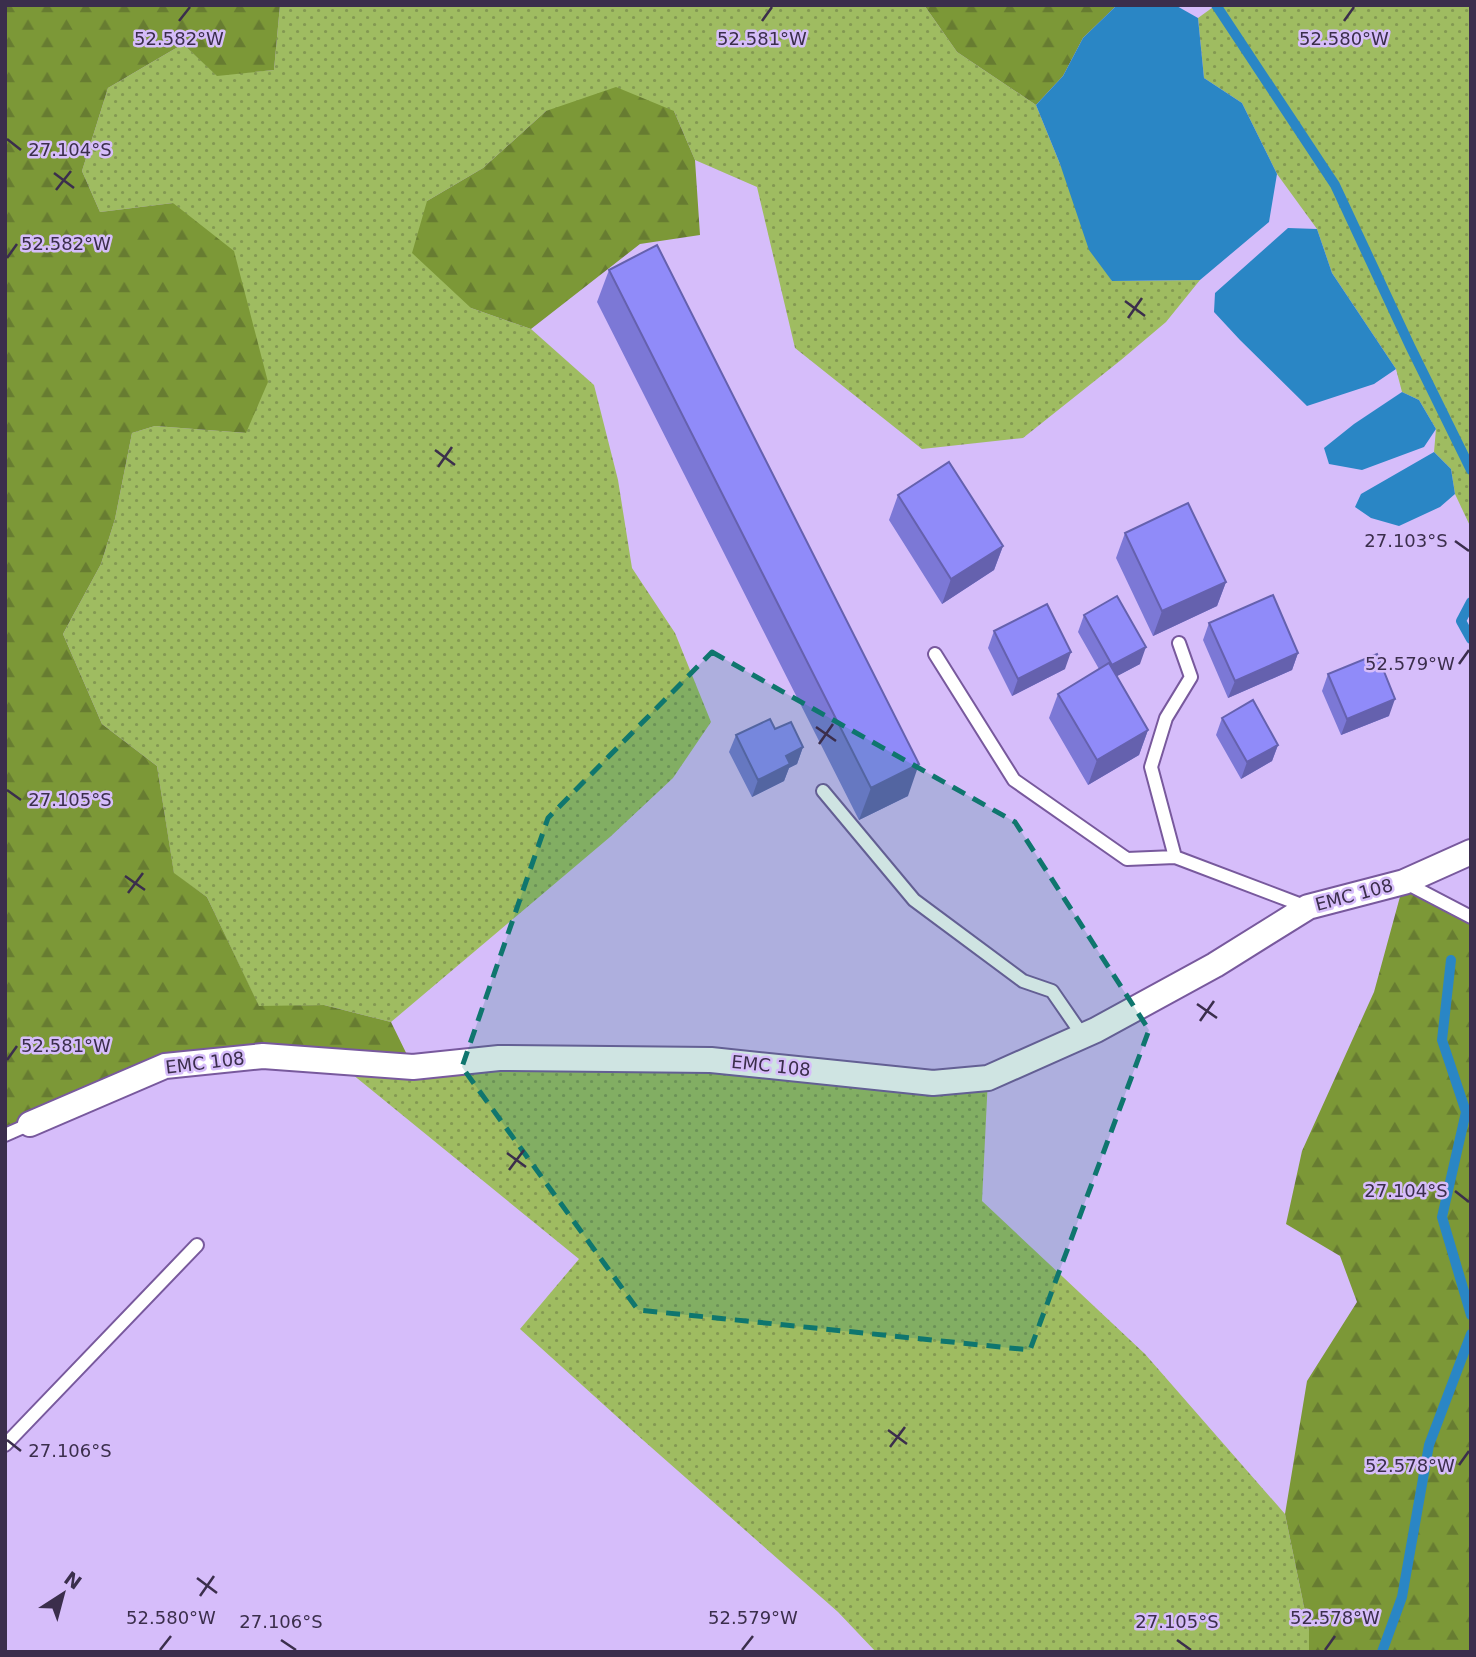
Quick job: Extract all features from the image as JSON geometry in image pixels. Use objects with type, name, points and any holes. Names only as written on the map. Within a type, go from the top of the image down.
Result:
[{"type":"street","name":"EMC 108","points":[[30,1124],[164,1066],[263,1056],[413,1067],[499,1058],[711,1060],[933,1083],[988,1078],[1097,1030],[1215,965],[1308,907],[1404,882],[1471,852]]},
{"type":"lane","points":[[1175,857],[1151,767],[1166,718],[1191,677],[1179,643]]},
{"type":"lane","points":[[935,654],[1014,780],[1127,859],[1175,857],[1308,907]]},
{"type":"lane","points":[[823,791],[914,900],[1023,981],[1052,991],[1083,1035]]},
{"type":"lane","points":[[1404,882],[1471,917]]},
{"type":"lane","points":[[5,1135],[30,1124]]},
{"type":"lane","points":[[5,1445],[197,1245]]},
{"type":"highlighted area","points":[[712,652],[1015,822],[1149,1030],[1030,1350],[638,1310],[462,1067],[548,818]]},
{"type":"green space","points":[[5,5],[280,5],[274,70],[217,76],[183,44],[108,88],[82,171],[100,212],[173,203],[234,251],[268,382],[246,433],[155,426],[132,433],[115,519],[101,564],[63,634],[102,724],[157,766],[174,873],[207,897],[259,1006],[324,1005],[391,1022],[413,1067],[165,1066],[5,1135]]},
{"type":"green space","points":[[280,5],[924,5],[957,52],[1036,105],[1112,281],[1200,280],[1166,322],[1023,438],[922,449],[795,348],[757,187],[695,160],[674,111],[546,111],[483,168],[427,201],[471,308],[531,329],[594,385],[618,480],[632,568],[675,633],[711,722],[673,778],[610,837],[391,1022],[324,1005],[259,1007],[207,897],[174,874],[157,766],[102,724],[63,634],[101,564],[115,519],[132,433],[155,426],[246,433],[173,203],[100,212],[82,171],[108,88],[183,44],[217,75],[274,70]]},
{"type":"green space","points":[[924,5],[1123,5],[1115,7],[1083,38],[1063,76],[1036,105],[957,52]]},
{"type":"green space","points":[[1216,5],[1471,5],[1471,528],[1455,494],[1451,469],[1434,452],[1436,429],[1419,400],[1402,392],[1396,369],[1332,273],[1317,229],[1277,174],[1242,103],[1204,78],[1198,18]]},
{"type":"green space","points":[[616,87],[674,111],[695,160],[700,235],[640,244],[531,329],[471,308],[412,253],[427,201],[483,168],[546,111]]},
{"type":"green space","points":[[1404,882],[1471,917],[1471,1652],[1309,1652],[1309,1631],[1285,1514],[1307,1381],[1357,1302],[1340,1256],[1286,1224],[1302,1151],[1374,992]]},
{"type":"green space","points":[[499,1058],[988,1078],[982,1201],[1145,1354],[1285,1514],[1309,1631],[1309,1652],[876,1652],[838,1612],[520,1329],[579,1259],[336,1061]]},
{"type":"water","points":[[1175,5],[1198,18],[1204,78],[1242,103],[1277,174],[1269,222],[1200,280],[1112,281],[1089,250],[1060,164],[1036,105],[1063,76],[1083,38],[1115,7]]},
{"type":"water","points":[[1288,228],[1317,229],[1332,273],[1396,369],[1374,384],[1307,406],[1214,312],[1215,293]]},
{"type":"water","points":[[1402,392],[1419,400],[1436,429],[1424,447],[1362,470],[1329,464],[1324,448]]},
{"type":"water","points":[[1434,452],[1451,469],[1455,494],[1440,507],[1399,526],[1371,518],[1355,507],[1361,494]]},
{"type":"building","points":[[657,245],[919,764],[871,788],[609,270]]},
{"type":"building","points":[[949,462],[1003,546],[951,579],[898,495]]},
{"type":"building","points":[[1188,503],[1226,582],[1162,611],[1125,533]]},
{"type":"building","points":[[1273,595],[1298,653],[1235,681],[1209,623]]},
{"type":"building","points":[[1117,596],[1146,647],[1112,665],[1084,615]]},
{"type":"building","points":[[1047,604],[1071,652],[1018,679],[994,631]]},
{"type":"building","points":[[1377,654],[1395,699],[1347,719],[1328,674]]},
{"type":"building","points":[[1109,663],[1148,730],[1097,760],[1058,694]]},
{"type":"building","points":[[1253,700],[1278,745],[1247,762],[1222,718]]},
{"type":"building","points":[[770,719],[775,729],[791,722],[803,747],[786,756],[790,764],[758,780],[736,735]]},
{"type":"waterway","points":[[1216,5],[1335,185],[1471,470]]},
{"type":"waterway","points":[[1471,602],[1461,621],[1471,639]]},
{"type":"waterway","points":[[1451,960],[1442,1040],[1466,1112],[1442,1217],[1471,1315]]},
{"type":"waterway","points":[[1382,1652],[1402,1597],[1429,1445],[1471,1334]]}]
